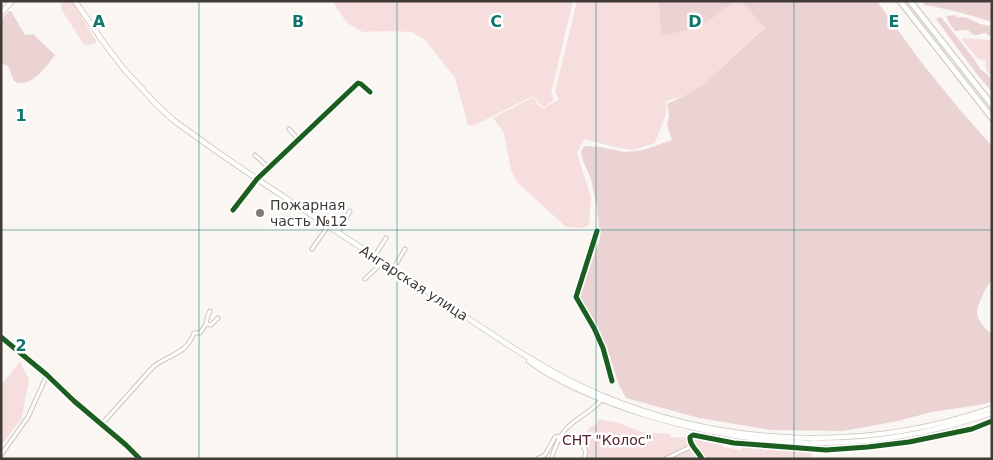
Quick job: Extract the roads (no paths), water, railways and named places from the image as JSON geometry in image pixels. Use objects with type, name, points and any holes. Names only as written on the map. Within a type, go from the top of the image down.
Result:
[{"type":"highway","points":[[900,1],[992,118]]},
{"type":"highway","points":[[910,1],[992,105]]},
{"type":"main road","points":[[1,13],[12,1]]},
{"type":"main road","name":"Ангарская улица","points":[[75,1],[123,68],[173,120],[257,179],[510,346],[547,369],[603,396],[659,416],[704,427],[765,436],[831,438],[880,434],[923,427],[992,408]]},
{"type":"main road","name":"Ангарская улица","points":[[510,346],[545,372],[602,399],[635,412],[702,430],[772,441],[834,442],[898,437],[992,413]]},
{"type":"street","points":[[233,210],[257,179],[358,83],[370,92]]},
{"type":"street","points":[[289,129],[298,139]]},
{"type":"street","points":[[255,154],[268,168]]},
{"type":"street","points":[[338,232],[350,211]]},
{"type":"street","points":[[312,249],[328,226]]},
{"type":"street","points":[[597,231],[576,297],[604,348],[612,381]]},
{"type":"street","points":[[374,257],[386,238]]},
{"type":"street","points":[[393,269],[405,249]]},
{"type":"street","points":[[365,279],[383,262]]},
{"type":"street","points":[[101,424],[153,366],[188,346],[194,333],[200,333],[206,324],[210,312]]},
{"type":"street","points":[[206,324],[211,325],[218,318]]},
{"type":"street","points":[[2,339],[47,375],[140,459]]},
{"type":"street","points":[[1,455],[28,417],[47,375]]},
{"type":"street","points":[[551,459],[561,436],[567,428],[594,408],[602,399]]},
{"type":"street","points":[[702,459],[691,444],[690,437],[696,435],[734,443],[826,450],[868,448],[972,429],[992,421]]},
{"type":"street","points":[[537,459],[544,455],[555,437],[561,436]]},
{"type":"street","points":[[561,436],[564,441],[583,446],[586,452],[584,459]]},
{"type":"street","points":[[666,459],[688,448],[691,444]]},
{"type":"place","name":"Пожарная часть №12","points":[[260,213]]},
{"type":"park label","name":"СНТ \"Колос\"","points":[[607,440]]}]
